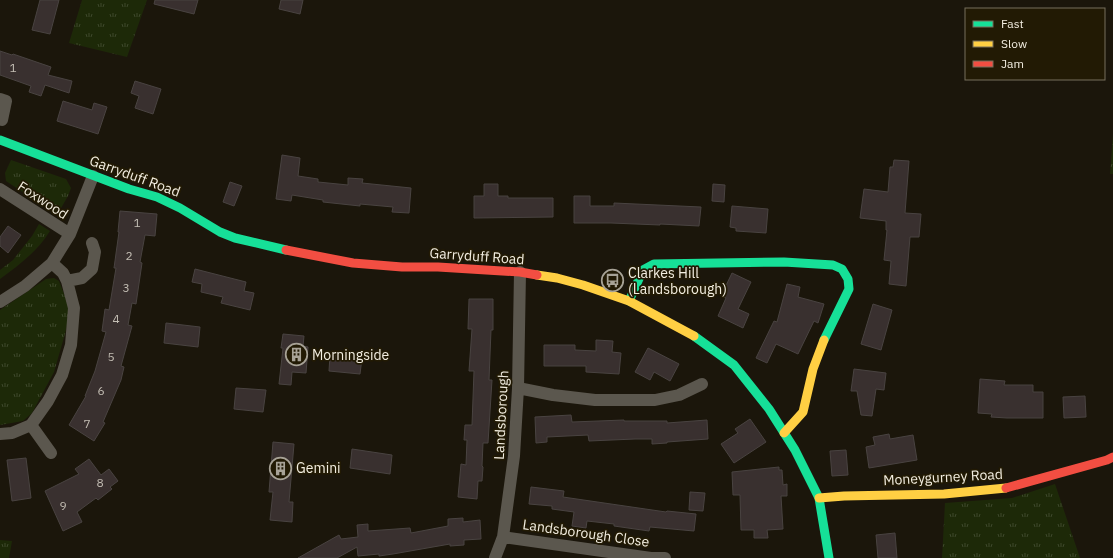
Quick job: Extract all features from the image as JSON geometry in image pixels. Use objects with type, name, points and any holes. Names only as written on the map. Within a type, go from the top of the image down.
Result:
[{"type":"street","points":[[0,99],[6,101],[2,120]]},
{"type":"street","name":"Garryduff Road","points":[[0,140],[93,176],[157,197],[180,208],[220,232],[257,244],[353,263],[402,267],[438,267],[520,272],[557,278],[583,285],[629,301],[689,333],[734,365],[769,409],[795,450],[818,498],[829,558]]},
{"type":"street","name":"Foxwood","points":[[0,302],[25,286],[52,263],[70,234],[93,176]]},
{"type":"street","name":"Foxwood","points":[[0,190],[70,234]]},
{"type":"street","points":[[67,281],[82,278],[92,270],[95,252],[92,243]]},
{"type":"street","points":[[629,301],[644,270],[654,264],[784,262],[833,265],[842,269],[848,279],[849,289],[823,342],[813,369],[803,412],[784,433]]},
{"type":"street","points":[[0,434],[12,433],[31,425],[48,401],[62,375],[70,345],[74,308],[67,281],[63,273],[52,263]]},
{"type":"street","name":"Landsborough","points":[[495,558],[503,537],[514,456],[518,388],[520,272]]},
{"type":"street","points":[[518,388],[595,400],[655,400],[679,395],[702,384]]},
{"type":"street","points":[[31,425],[50,453]]},
{"type":"street","name":"Moneygurney Road","points":[[818,498],[944,494],[1009,488],[1113,457]]},
{"type":"street","name":"Landsborough Close","points":[[503,537],[651,558],[665,558]]},
{"type":"green space","points":[[82,0],[147,0],[127,57],[69,43]]},
{"type":"green space","points":[[1113,134],[1113,174],[1110,174]]},
{"type":"green space","points":[[11,160],[66,179],[71,188],[57,215],[6,181],[5,173]]},
{"type":"green space","points":[[39,224],[50,231],[40,245],[28,257],[0,279],[0,270],[13,260],[32,236]]},
{"type":"green space","points":[[54,278],[59,281],[68,304],[68,320],[54,372],[32,413],[23,421],[0,425],[0,310],[46,279]]},
{"type":"green space","points":[[1055,484],[1080,558],[942,558],[945,503],[1012,498]]},
{"type":"green space","points":[[0,540],[12,541],[9,558],[0,558]]},
{"type":"building","points":[[40,0],[59,0],[50,34],[32,30]]},
{"type":"building","points":[[155,0],[198,0],[194,14],[154,4]]},
{"type":"building","points":[[281,0],[303,0],[300,14],[279,9]]},
{"type":"building","points":[[0,51],[51,67],[48,75],[72,81],[69,93],[45,85],[41,96],[29,92],[31,86],[0,75]]},
{"type":"building","points":[[135,81],[161,89],[153,114],[135,108],[139,96],[131,93]]},
{"type":"building","points":[[63,101],[92,110],[94,103],[107,107],[98,134],[57,121]]},
{"type":"building","points":[[282,155],[300,158],[298,176],[318,179],[318,182],[348,185],[348,178],[363,179],[362,183],[411,188],[409,213],[392,212],[393,207],[360,204],[360,206],[323,202],[323,200],[292,195],[291,201],[276,199]]},
{"type":"building","points":[[894,160],[909,161],[905,213],[921,214],[919,237],[910,237],[906,286],[889,284],[891,261],[884,260],[887,230],[886,221],[860,218],[864,189],[888,192],[890,167],[893,167]]},
{"type":"building","points":[[230,182],[242,186],[234,206],[223,202]]},
{"type":"building","points":[[484,184],[498,184],[498,196],[508,196],[508,198],[553,198],[553,217],[474,218],[474,196],[484,196]]},
{"type":"building","points":[[713,184],[725,185],[724,202],[712,201]]},
{"type":"building","points":[[574,196],[590,196],[590,206],[614,206],[614,203],[701,207],[699,226],[574,223]]},
{"type":"building","points":[[732,206],[768,209],[766,233],[736,231],[736,228],[730,227]]},
{"type":"building","points":[[120,211],[157,214],[155,236],[145,235],[140,262],[142,263],[136,304],[132,303],[128,325],[132,326],[121,366],[124,367],[121,380],[103,422],[105,423],[94,441],[69,425],[86,396],[106,332],[102,331],[105,309],[109,310],[116,268],[114,268],[119,232]]},
{"type":"building","points":[[8,226],[21,235],[8,253],[0,246],[0,237]]},
{"type":"building","points":[[195,269],[246,282],[244,291],[254,293],[250,310],[221,303],[223,297],[201,292],[202,284],[192,282]]},
{"type":"building","points":[[732,273],[751,282],[738,309],[749,314],[743,328],[718,316],[726,298],[721,296]]},
{"type":"building","points":[[787,284],[800,287],[798,297],[824,304],[818,323],[814,321],[798,354],[776,344],[767,363],[756,358],[774,321],[777,322]]},
{"type":"building","points":[[469,299],[493,299],[493,330],[491,330],[489,380],[492,380],[488,443],[483,443],[482,481],[478,481],[477,499],[458,497],[461,464],[466,465],[467,440],[464,440],[465,425],[472,425],[474,371],[469,371],[472,329],[468,329]]},
{"type":"building","points":[[873,304],[892,310],[881,350],[861,344]]},
{"type":"building","points":[[166,323],[200,327],[198,347],[164,343]]},
{"type":"building","name":"Morningside","points":[[283,334],[304,336],[303,346],[308,347],[306,373],[292,372],[291,385],[279,384]]},
{"type":"building","points":[[596,340],[613,341],[612,352],[621,353],[619,374],[586,372],[586,366],[544,366],[544,345],[575,345],[575,350],[596,351]]},
{"type":"building","points":[[648,348],[679,364],[670,381],[654,372],[650,380],[635,372]]},
{"type":"building","points":[[330,355],[362,358],[360,374],[329,371]]},
{"type":"building","points":[[854,369],[886,373],[884,390],[876,389],[872,416],[861,415],[857,391],[851,391]]},
{"type":"building","points":[[980,379],[1005,381],[1004,385],[1033,385],[1033,392],[1043,392],[1043,418],[991,417],[992,414],[978,413]]},
{"type":"building","points":[[236,388],[266,390],[263,412],[234,409]]},
{"type":"building","points":[[1085,396],[1086,417],[1064,418],[1063,397]]},
{"type":"building","points":[[571,415],[572,422],[624,420],[667,421],[667,423],[707,420],[708,439],[652,444],[652,439],[589,441],[588,435],[547,437],[547,442],[536,443],[535,417]]},
{"type":"building","points":[[750,419],[766,442],[734,463],[721,444],[738,433],[735,429]]},
{"type":"building","points":[[889,434],[890,439],[913,435],[917,460],[869,468],[866,447],[875,445],[873,437]]},
{"type":"building","name":"Gemini","points":[[273,442],[294,444],[289,502],[293,502],[292,522],[270,520],[273,492],[269,492]]},
{"type":"building","points":[[352,449],[392,455],[390,474],[350,468]]},
{"type":"building","points":[[846,450],[848,475],[832,476],[830,451]]},
{"type":"building","points":[[26,458],[31,498],[12,501],[7,460]]},
{"type":"building","points":[[89,459],[101,475],[109,469],[118,481],[110,487],[112,489],[98,500],[96,498],[77,512],[82,522],[63,531],[45,491],[79,474],[75,469]]},
{"type":"building","points":[[779,467],[779,470],[782,470],[783,485],[787,484],[787,496],[781,496],[783,529],[767,530],[768,538],[754,538],[754,530],[741,530],[740,495],[733,495],[732,472]]},
{"type":"building","points":[[531,487],[564,491],[563,497],[666,512],[696,514],[694,531],[650,527],[649,531],[614,526],[614,524],[587,521],[586,528],[572,526],[574,512],[552,509],[552,506],[529,504]]},
{"type":"building","points":[[690,492],[705,493],[703,511],[689,510]]},
{"type":"building","points":[[463,518],[463,522],[480,520],[481,539],[464,540],[464,545],[450,546],[450,544],[379,556],[379,554],[358,556],[357,547],[337,558],[298,558],[339,535],[341,539],[358,537],[357,525],[368,524],[368,531],[410,528],[411,533],[448,526],[448,519]]},
{"type":"building","points":[[895,533],[897,558],[878,558],[876,535]]},
{"type":"traffic: fast","points":[[0,140],[129,189],[157,197],[180,208],[220,232],[235,238],[286,250]]},
{"type":"traffic: fast","points":[[629,301],[643,270],[654,264],[784,262],[833,265],[842,269],[848,279],[849,289],[824,340]]},
{"type":"traffic: fast","points":[[694,336],[734,365],[769,409],[795,450],[819,498],[829,558]]},
{"type":"traffic: slow","points":[[537,275],[557,278],[583,285],[629,301],[694,336]]},
{"type":"traffic: slow","points":[[784,433],[803,412],[813,369],[824,340]]},
{"type":"traffic: slow","points":[[819,498],[944,494],[1006,488]]},
{"type":"traffic: jam","points":[[286,250],[353,263],[402,267],[438,267],[520,272],[537,275]]},
{"type":"traffic: jam","points":[[1006,488],[1107,460],[1113,457]]},
{"type":"place","name":"Clarkes Hill (Landsborough)","points":[[612,281]]},
{"type":"place","name":"Morningside","points":[[297,355]]},
{"type":"place","name":"Gemini","points":[[281,468]]}]
